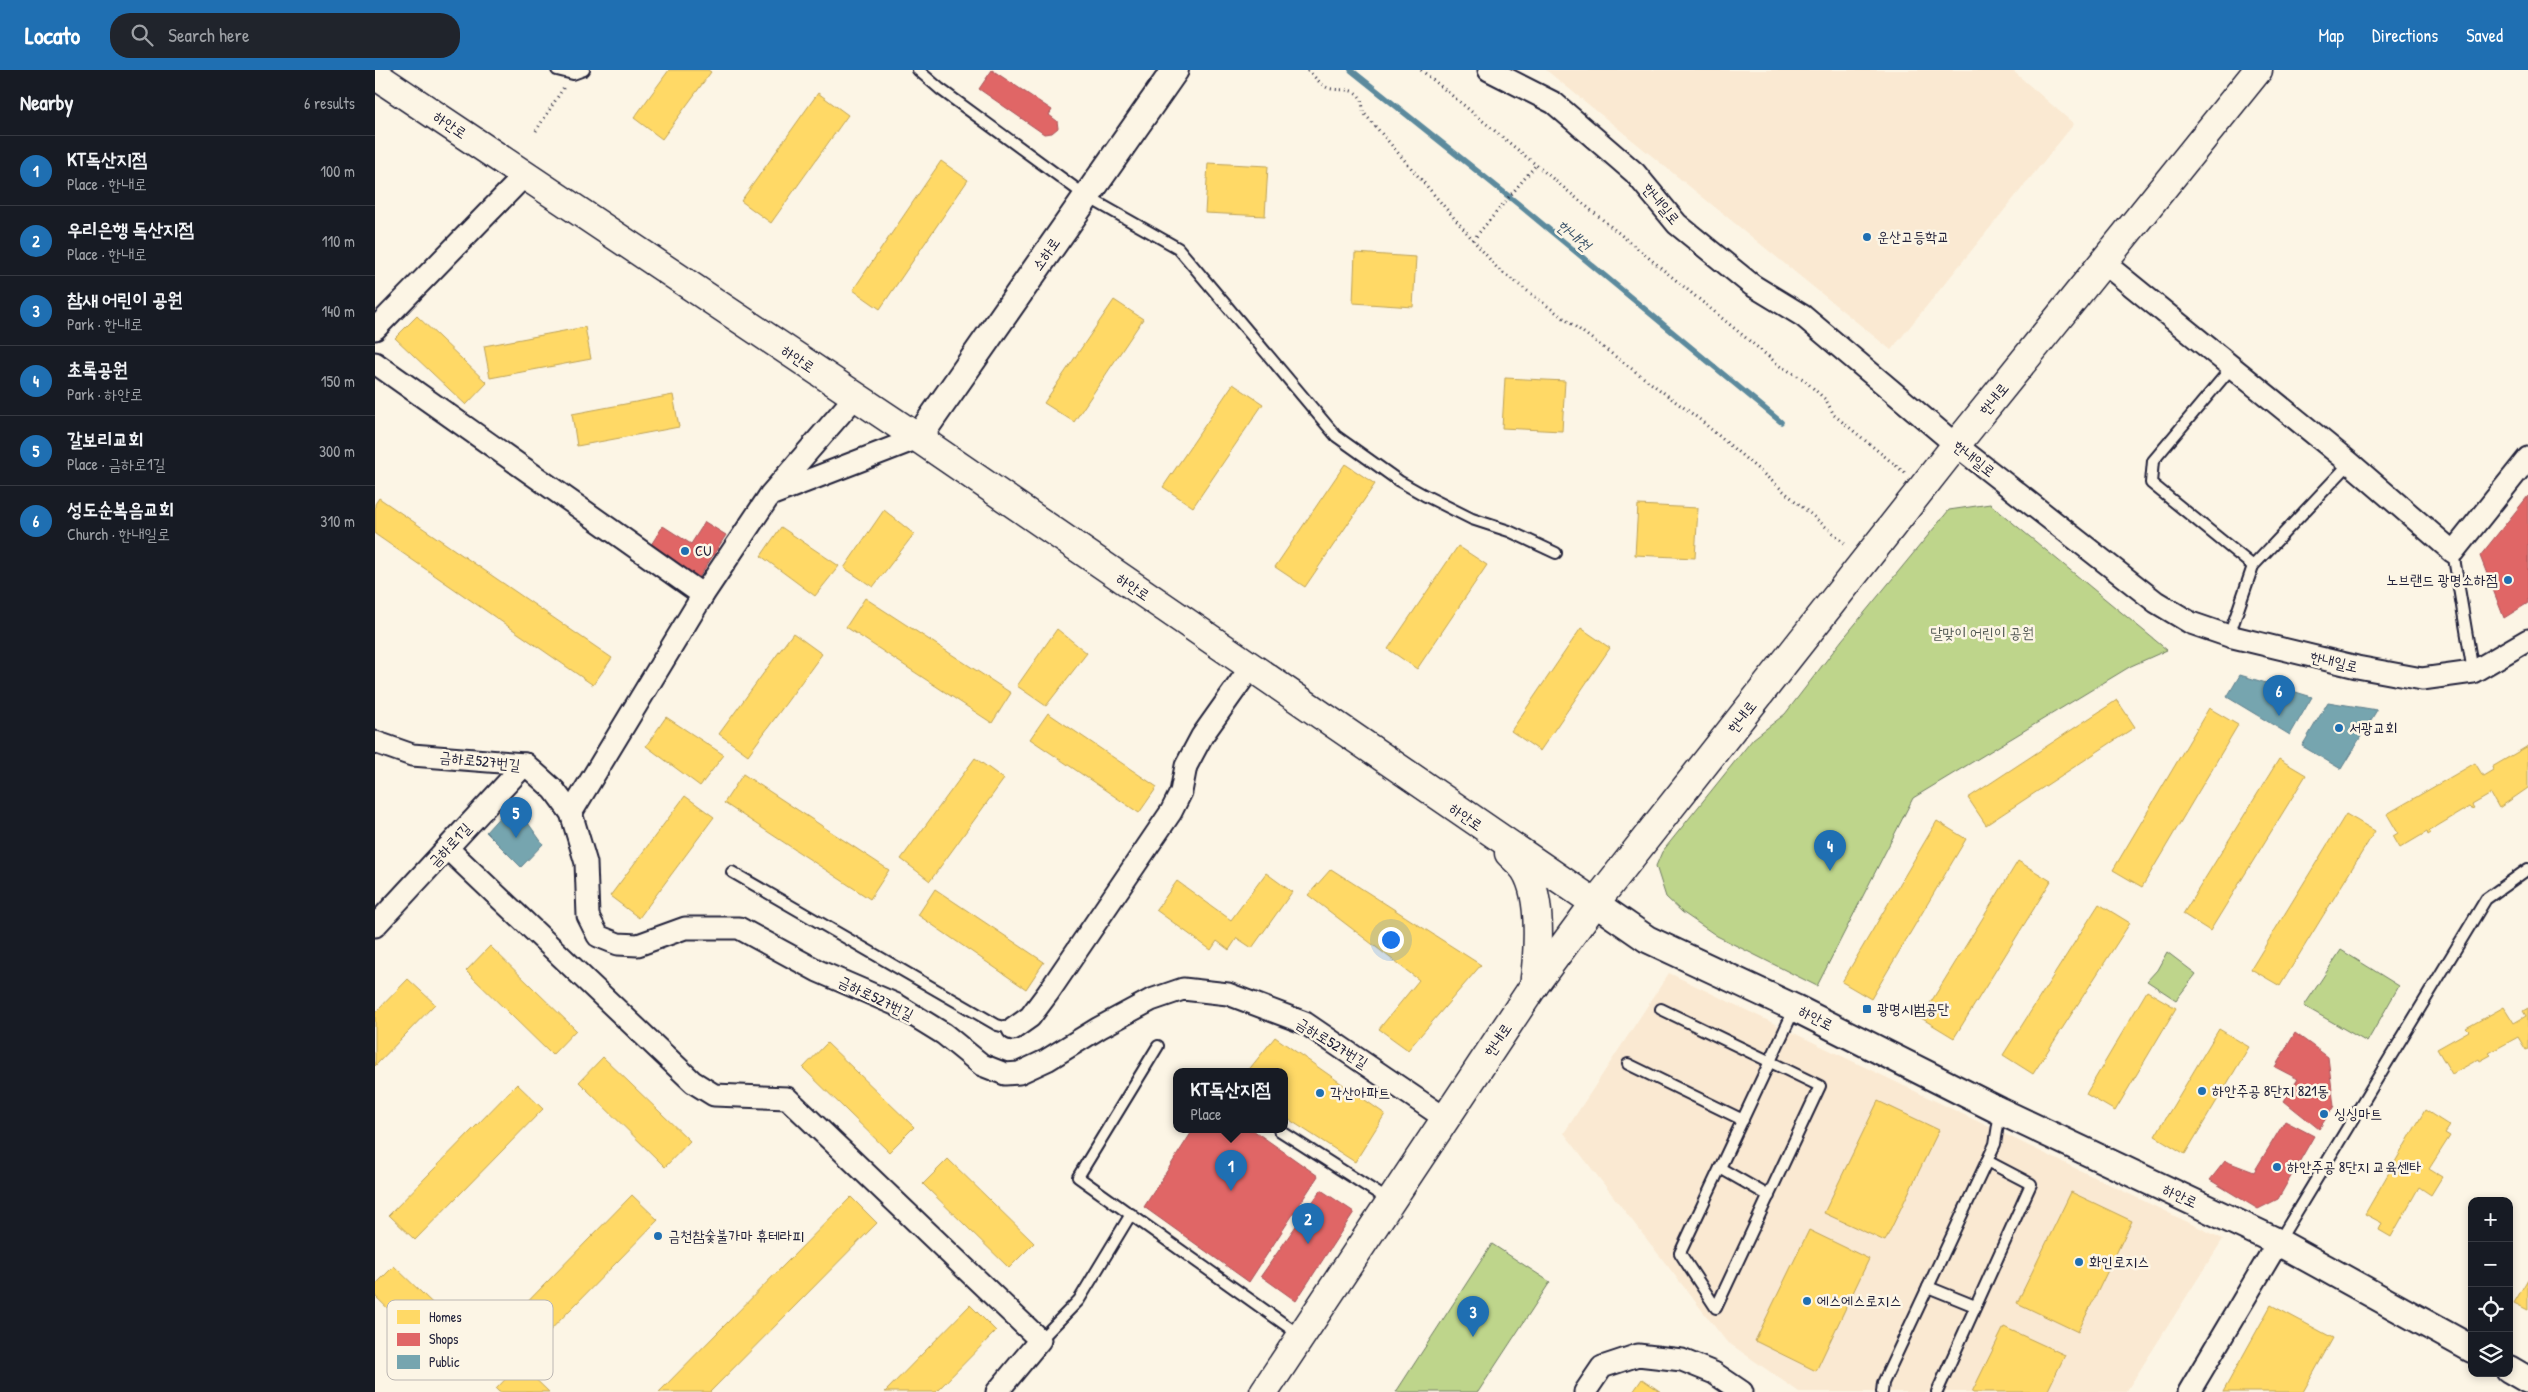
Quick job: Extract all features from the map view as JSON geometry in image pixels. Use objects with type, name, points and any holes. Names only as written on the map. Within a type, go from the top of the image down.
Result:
[{"type":"main road","name":"한내로","points":[[1265,1392],[1533,987],[1595,904],[1956,445],[2258,70]]},
{"type":"main road","name":"하안로","points":[[375,76],[918,438],[1595,904]]},
{"type":"main road","points":[[1491,834],[1525,870],[1532,890],[1537,917],[1538,944],[1533,987]]},
{"type":"street","name":"소하로","points":[[918,438],[1175,70]]},
{"type":"street","name":"한내일로","points":[[1489,70],[1553,103],[1635,173],[1677,224],[1752,285],[1803,316],[1956,445],[2156,602],[2191,623],[2229,636],[2357,667],[2422,679],[2473,672],[2528,640]]},
{"type":"street","points":[[375,329],[525,175]]},
{"type":"street","points":[[2104,263],[2350,463],[2453,552],[2528,458]]},
{"type":"street","points":[[375,362],[703,595]]},
{"type":"street","points":[[571,813],[703,595],[770,495],[855,397]]},
{"type":"street","points":[[770,495],[918,438]]},
{"type":"street","points":[[1013,1028],[1030,1017],[1048,993],[1171,812],[1181,792],[1186,766],[1202,736],[1251,667]]},
{"type":"street","name":"금하로527번길","points":[[375,742],[411,755],[525,764],[554,790],[571,813],[586,862],[588,916],[598,936],[619,944],[638,945],[685,928],[739,928],[818,970],[897,1005],[944,1034],[982,1064],[1005,1074],[1019,1073],[1047,1060],[1099,1028],[1151,1000],[1183,989],[1228,994],[1305,1022],[1446,1118]]},
{"type":"street","name":"금하로1길","points":[[378,916],[447,848],[525,764]]},
{"type":"street","points":[[447,848],[693,1082],[714,1095],[787,1098],[1040,1340],[997,1392]]},
{"type":"street","name":"하안로","points":[[1595,904],[1647,939],[1795,1008],[2001,1111],[2278,1242],[2468,1347]]},
{"type":"street","points":[[2189,1392],[2278,1242]]},
{"type":"street","points":[[1585,1392],[1602,1367],[1638,1355],[1682,1360],[1715,1373],[1742,1392]]},
{"type":"street","points":[[2513,1371],[2528,1380]]},
{"type":"lane","points":[[557,70],[573,74],[584,70]]},
{"type":"lane","points":[[917,70],[1086,196],[1177,248],[1336,436],[1399,481],[1415,490],[1472,518],[1509,531],[1556,552]]},
{"type":"lane","points":[[2232,368],[2153,461],[2151,483],[2253,566]]},
{"type":"lane","points":[[2229,636],[2253,566],[2350,463]]},
{"type":"lane","points":[[2453,552],[2473,672]]},
{"type":"lane","points":[[2278,1242],[2486,899],[2528,869]]},
{"type":"lane","points":[[732,872],[997,1025],[1013,1028]]},
{"type":"lane","points":[[1661,1009],[1771,1062],[1820,1086],[1716,1308],[1680,1253],[1771,1062],[1795,1008]]},
{"type":"lane","points":[[1158,1046],[1079,1177],[1301,1336]]},
{"type":"lane","points":[[1628,1064],[1743,1120]]},
{"type":"lane","points":[[1882,1392],[1883,1383],[1995,1144],[2001,1111]]},
{"type":"lane","points":[[1284,1133],[1391,1202]]},
{"type":"lane","points":[[1937,1392],[2031,1184],[1987,1161]]},
{"type":"lane","points":[[1720,1168],[1769,1196]]},
{"type":"lane","points":[[1040,1340],[1079,1300],[1131,1214]]},
{"type":"lane","points":[[1928,1287],[1975,1306]]},
{"type":"path","points":[[1308,70],[1327,88],[1347,89],[1360,97],[1363,104],[1363,112],[1437,195],[1498,269],[1699,419],[1865,561]]},
{"type":"path","points":[[1421,70],[1535,166],[1780,366],[1803,379],[1826,400],[1834,415],[1923,488]]},
{"type":"path","points":[[536,131],[573,74]]},
{"type":"path","points":[[1473,240],[1535,166]]},
{"type":"shaded area","name":"운산고등학교","points":[[1546,70],[2012,70],[2074,124],[1891,350]]},
{"type":"shaded area","points":[[1669,973],[2223,1239],[2126,1392],[1799,1392],[1726,1341],[1564,1133]]},
{"type":"green space","name":"달맞이 어린이 공원","points":[[1990,504],[2167,650],[2131,666],[1913,798],[1817,986],[1717,936],[1682,912],[1666,897],[1656,866],[1662,852],[1753,739],[1785,714],[1842,640],[1949,510]]},
{"type":"green space","points":[[2341,950],[2399,986],[2367,1042],[2304,1006]]},
{"type":"green space","points":[[2167,952],[2196,974],[2176,1000],[2147,981],[2157,970]]},
{"type":"green space","points":[[1492,1244],[1550,1282],[1478,1392],[1396,1392]]},
{"type":"building: Homes","points":[[669,70],[708,70],[711,72],[662,139],[634,118]]},
{"type":"building: Homes","points":[[818,93],[848,115],[771,223],[741,201]]},
{"type":"building: Homes","points":[[941,161],[968,180],[880,309],[853,290]]},
{"type":"building: Homes","points":[[1208,163],[1268,166],[1265,216],[1205,213]]},
{"type":"building: Homes","points":[[1355,253],[1416,257],[1413,307],[1353,303]]},
{"type":"building: Homes","points":[[1114,300],[1143,319],[1074,422],[1044,403]]},
{"type":"building: Homes","points":[[417,316],[487,383],[466,405],[395,338]]},
{"type":"building: Homes","points":[[585,327],[591,359],[490,378],[484,346]]},
{"type":"building: Homes","points":[[1505,378],[1565,381],[1562,431],[1502,428]]},
{"type":"building: Homes","points":[[1233,384],[1263,404],[1193,507],[1163,487]]},
{"type":"building: Homes","points":[[673,395],[679,427],[577,446],[572,414]]},
{"type":"building: Homes","points":[[1345,464],[1375,484],[1305,587],[1275,567]]},
{"type":"building: Homes","points":[[379,498],[612,658],[593,685],[375,534],[375,504]]},
{"type":"building: Homes","points":[[1638,505],[1698,508],[1695,558],[1635,555]]},
{"type":"building: Homes","points":[[884,510],[914,534],[873,587],[844,568]]},
{"type":"building: Homes","points":[[781,527],[839,566],[815,596],[761,556]]},
{"type":"building: Homes","points":[[1458,546],[1487,565],[1417,669],[1388,649]]},
{"type":"building: Homes","points":[[865,598],[1011,693],[992,723],[846,627]]},
{"type":"building: Homes","points":[[1581,628],[1610,648],[1540,751],[1511,731]]},
{"type":"building: Homes","points":[[1057,629],[1087,653],[1046,706],[1017,686]]},
{"type":"building: Homes","points":[[793,633],[822,654],[748,755],[719,734]]},
{"type":"building: Homes","points":[[2117,700],[2135,727],[1986,825],[1968,798]]},
{"type":"building: Homes","points":[[2209,708],[2238,725],[2142,887],[2113,870]]},
{"type":"building: Homes","points":[[1048,713],[1157,787],[1139,813],[1030,739]]},
{"type":"building: Homes","points":[[666,717],[724,755],[700,786],[646,746]]},
{"type":"building: Homes","points":[[2528,746],[2528,788],[2499,808],[2491,794],[2472,805],[2474,808],[2471,809],[2469,807],[2429,831],[2431,833],[2428,835],[2427,832],[2400,848],[2393,836],[2398,833],[2387,814],[2475,763],[2483,776],[2493,770],[2492,767]]},
{"type":"building: Homes","points":[[975,758],[1004,779],[930,881],[901,859]]},
{"type":"building: Homes","points":[[2279,759],[2306,775],[2210,931],[2183,914]]},
{"type":"building: Homes","points":[[743,774],[889,870],[870,899],[724,803]]},
{"type":"building: Homes","points":[[685,796],[714,817],[639,918],[610,896]]},
{"type":"building: Homes","points":[[2346,814],[2375,831],[2280,986],[2251,969]]},
{"type":"building: Homes","points":[[1937,821],[1966,839],[1871,999],[1842,982]]},
{"type":"building: Homes","points":[[2018,861],[2051,881],[1954,1038],[1921,1018]]},
{"type":"building: Homes","points":[[1331,869],[1481,965],[1408,1050],[1379,1029],[1419,980],[1308,895]]},
{"type":"building: Homes","points":[[1266,873],[1292,892],[1252,948],[1237,938],[1229,950],[1217,941],[1211,950],[1156,910],[1177,881],[1231,920]]},
{"type":"building: Homes","points":[[935,889],[1044,962],[1026,989],[918,915]]},
{"type":"building: Homes","points":[[2099,904],[2130,923],[2033,1074],[2003,1055]]},
{"type":"building: Homes","points":[[490,946],[576,1030],[552,1055],[466,971]]},
{"type":"building: Homes","points":[[408,979],[435,1004],[375,1066],[375,1013]]},
{"type":"building: Homes","points":[[2147,991],[2176,1008],[2115,1111],[2086,1094]]},
{"type":"building: Homes","points":[[2504,1007],[2514,1023],[2526,1016],[2523,1011],[2528,1008],[2528,1049],[2526,1050],[2518,1037],[2489,1053],[2491,1055],[2480,1061],[2479,1059],[2452,1074],[2437,1049],[2469,1031],[2466,1028]]},
{"type":"building: Homes","name":"하안주공 8단지 821동","points":[[2219,1029],[2249,1047],[2185,1154],[2155,1136]]},
{"type":"building: Homes","name":"각산아파트","points":[[1275,1037],[1385,1114],[1355,1162],[1288,1119],[1288,1068],[1250,1068]]},
{"type":"building: Homes","points":[[827,1043],[914,1127],[889,1152],[803,1068]]},
{"type":"building: Homes","points":[[603,1057],[690,1141],[665,1167],[579,1082]]},
{"type":"building: Homes","points":[[517,1084],[543,1109],[415,1240],[389,1215]]},
{"type":"building: Homes","points":[[1878,1101],[1939,1130],[1885,1241],[1824,1213]]},
{"type":"building: Homes","points":[[2425,1110],[2450,1126],[2445,1133],[2450,1136],[2429,1169],[2442,1177],[2431,1195],[2419,1187],[2391,1237],[2379,1230],[2382,1223],[2365,1214]]},
{"type":"building: Homes","points":[[948,1159],[1034,1243],[1009,1268],[923,1184]]},
{"type":"building: Homes","points":[[2071,1192],[2132,1221],[2078,1332],[2017,1303]]},
{"type":"building: Homes","points":[[632,1195],[658,1220],[553,1327],[553,1300],[529,1300]]},
{"type":"building: Homes","points":[[851,1197],[877,1223],[710,1392],[659,1392]]},
{"type":"building: Homes","points":[[1809,1230],[1869,1259],[1816,1371],[1755,1341]]},
{"type":"building: Homes","points":[[394,1266],[429,1300],[387,1300],[387,1308],[375,1296],[375,1285]]},
{"type":"building: Homes","points":[[2528,1279],[2528,1310],[2514,1303]]},
{"type":"building: Homes","points":[[970,1305],[996,1331],[936,1392],[885,1392]]},
{"type":"building: Homes","points":[[2271,1305],[2333,1338],[2303,1392],[2223,1392]]},
{"type":"building: Homes","points":[[2004,1327],[2065,1355],[2047,1392],[1972,1392]]},
{"type":"building: Homes","points":[[1642,1379],[1661,1392],[1633,1392]]},
{"type":"building: Homes","points":[[505,1380],[537,1380],[549,1392],[499,1392],[496,1389]]},
{"type":"building: Shops","points":[[992,70],[1052,110],[1049,115],[1057,121],[1058,128],[1052,133],[1044,134],[979,89]]},
{"type":"building: Shops","name":"노브랜드 광명소하점","points":[[2528,496],[2528,603],[2504,618],[2480,556]]},
{"type":"building: Shops","name":"CU","points":[[705,522],[726,535],[698,579],[649,548],[663,526],[691,544]]},
{"type":"building: Shops","points":[[2295,1033],[2328,1057],[2334,1106],[2319,1129],[2284,1101],[2298,1079],[2275,1067]]},
{"type":"building: Shops","name":"하안주공 8단지 교육센타","points":[[2285,1121],[2314,1136],[2278,1199],[2258,1209],[2210,1180],[2225,1161],[2254,1172]]},
{"type":"building: Shops","points":[[1191,1133],[1257,1133],[1318,1176],[1249,1282],[1144,1207]]},
{"type":"building: Shops","points":[[1321,1190],[1354,1212],[1296,1301],[1261,1276]]},
{"type":"building: Public","points":[[2240,675],[2312,697],[2290,735],[2227,697]]},
{"type":"building: Public","name":"서광교회","points":[[2328,702],[2377,710],[2341,769],[2302,746]]},
{"type":"building: Public","points":[[513,802],[543,844],[521,867],[486,832]]},
{"type":"waterway","name":"한내천","points":[[1351,70],[1517,203],[1781,422]]},
{"type":"place","name":"운산고등학교","points":[[1867,237]]},
{"type":"place","name":"CU","points":[[685,551]]},
{"type":"place","name":"노브랜드 광명소하점","points":[[2508,580]]},
{"type":"place","name":"성도순복음교회","points":[[2279,716]]},
{"type":"place","name":"서광교회","points":[[2339,728]]},
{"type":"place","name":"갈보리교회","points":[[516,838]]},
{"type":"place","name":"초록공원","points":[[1830,871]]},
{"type":"place","name":"광명시범공단","points":[[1867,1009]]},
{"type":"place","name":"하안주공 8단지 821동","points":[[2202,1091]]},
{"type":"place","name":"각산아파트","points":[[1320,1093]]},
{"type":"place","name":"싱싱마트","points":[[2324,1114]]},
{"type":"place","name":"하안주공 8단지 교육센타","points":[[2277,1167]]},
{"type":"place","name":"KT독산지점","points":[[1231,1191]]},
{"type":"place","name":"금천참숯불가마 휴테라피","points":[[658,1236]]},
{"type":"place","name":"우리은행 독산지점","points":[[1308,1244]]},
{"type":"place","name":"화인로지스","points":[[2079,1262]]},
{"type":"place","name":"에스에스로지스","points":[[1807,1301]]},
{"type":"place","name":"참새 어린이 공원","points":[[1473,1337]]}]
